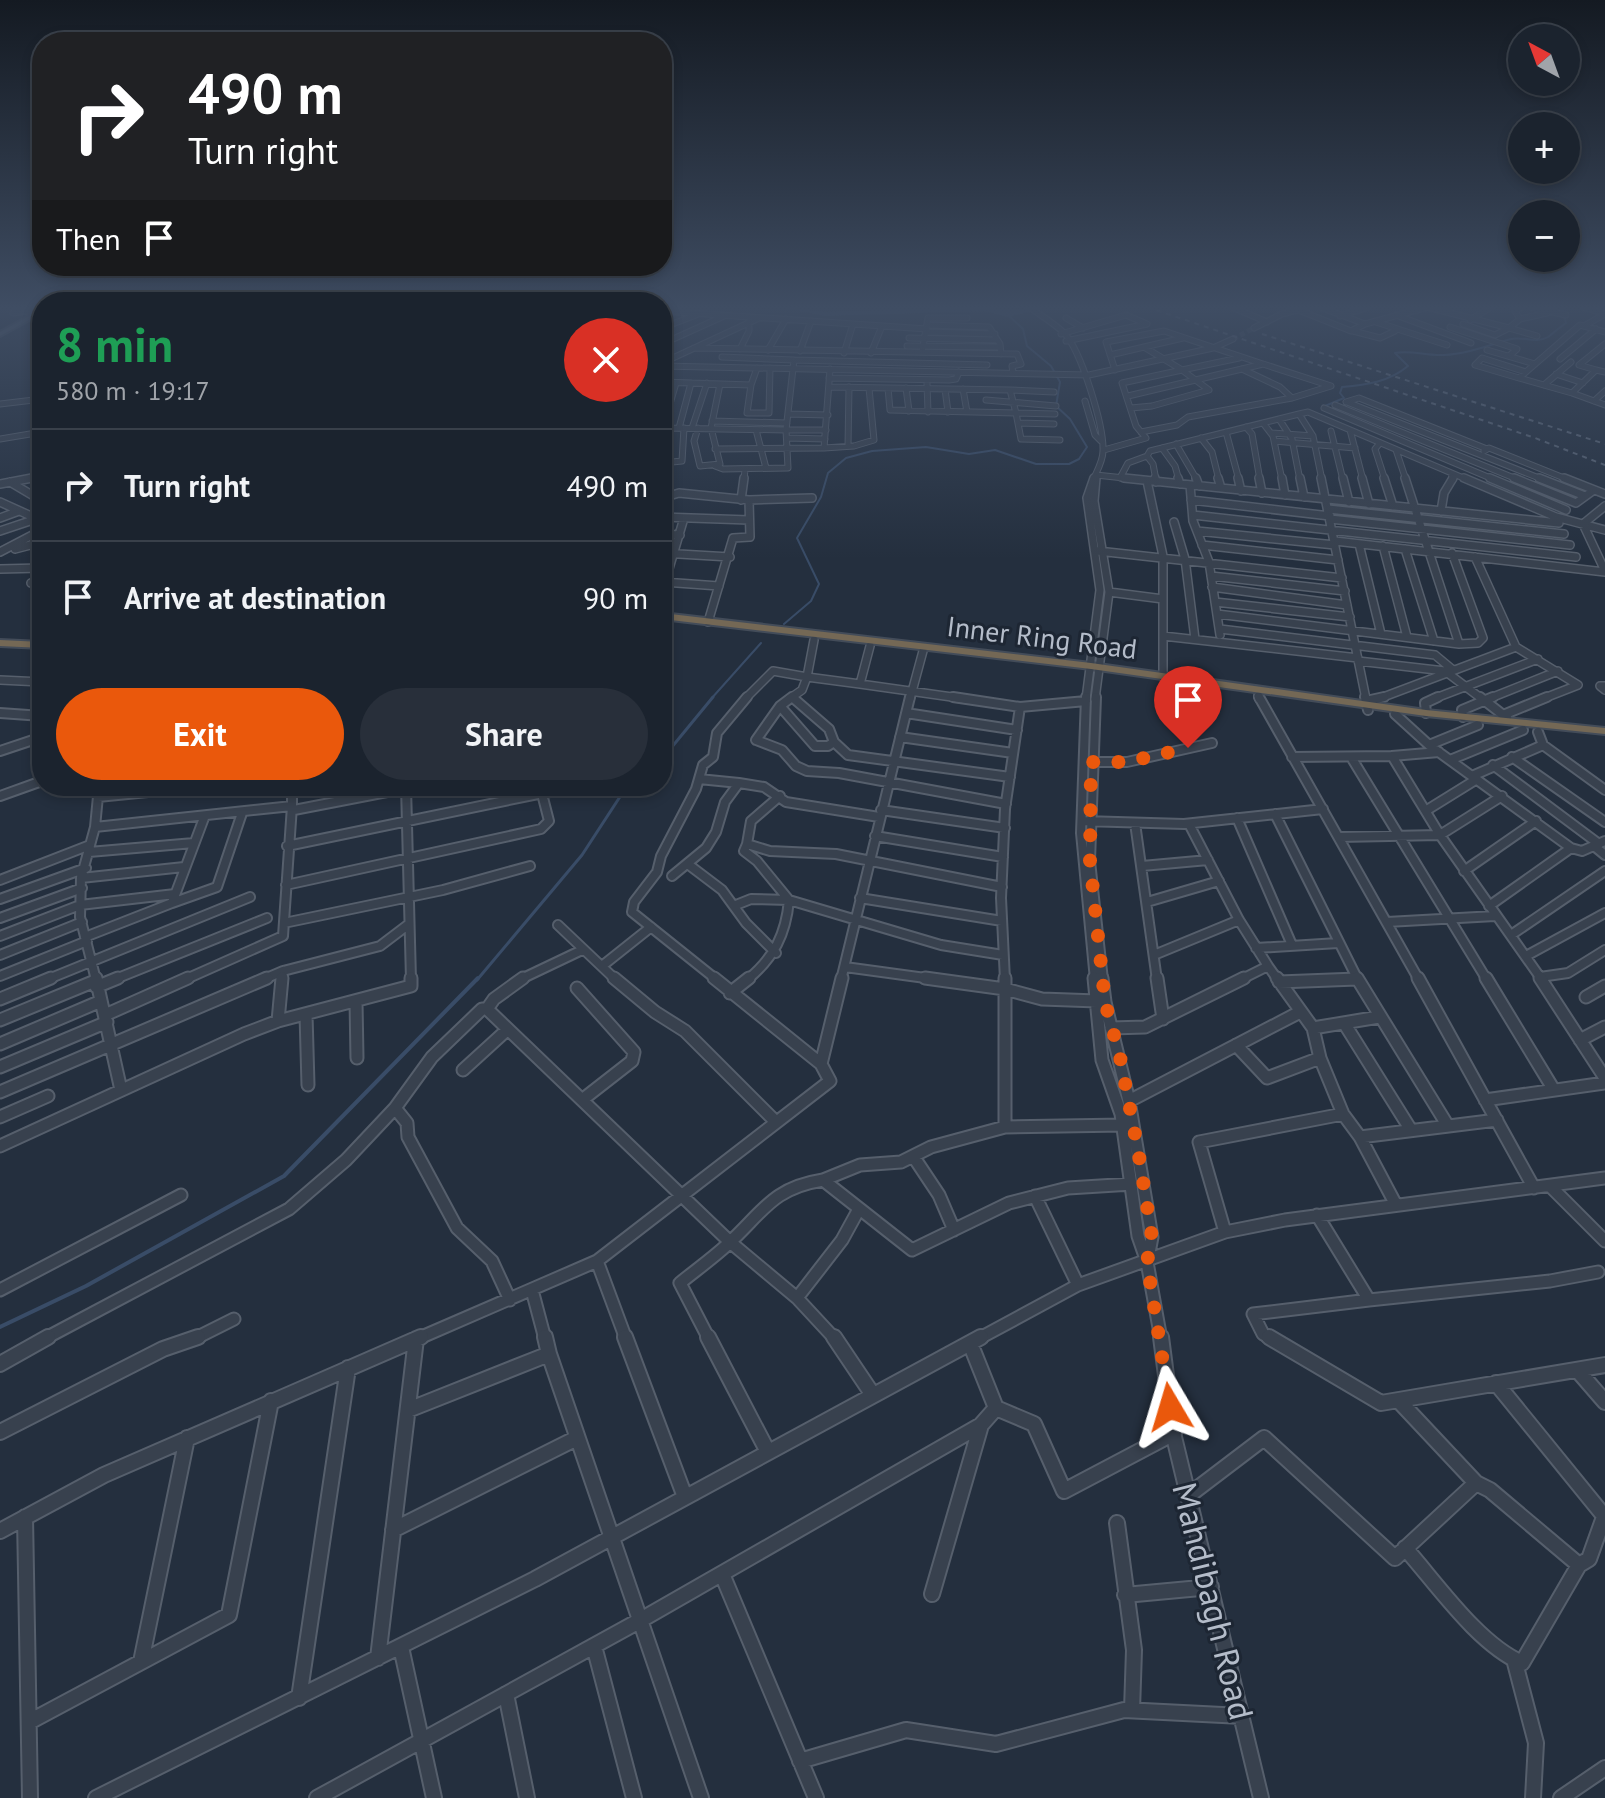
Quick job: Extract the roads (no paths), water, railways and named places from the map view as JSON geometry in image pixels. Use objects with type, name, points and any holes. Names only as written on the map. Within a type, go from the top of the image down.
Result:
[{"type":"highway","points":[[672,617],[754,630]]},
{"type":"highway","points":[[672,624],[800,635]]},
{"type":"highway","points":[[0,635],[32,637]]},
{"type":"highway","name":"Inner Ring Road","points":[[800,635],[1095,671],[1258,696],[1367,705],[1395,714],[1478,725],[1605,738]]},
{"type":"highway","name":"Inner Ring Road","points":[[800,635],[814,640],[1163,677],[1426,713],[1605,731]]},
{"type":"highway","points":[[0,643],[32,645]]},
{"type":"street","points":[[672,462],[682,461],[690,391]]},
{"type":"street","points":[[704,391],[688,428],[700,466],[745,469],[788,468],[787,430],[791,391]]},
{"type":"street","points":[[715,466],[720,464],[711,424],[718,391]]},
{"type":"street","points":[[750,391],[747,413],[769,413],[769,391]]},
{"type":"street","points":[[824,448],[829,391]]},
{"type":"street","points":[[848,446],[849,391]]},
{"type":"street","points":[[715,449],[758,446],[824,448],[874,440],[869,391]]},
{"type":"street","points":[[888,391],[890,410]]},
{"type":"street","points":[[906,391],[909,411]]},
{"type":"street","points":[[927,391],[928,412]]},
{"type":"street","points":[[945,391],[948,412]]},
{"type":"street","points":[[963,391],[967,412]]},
{"type":"street","points":[[984,391],[987,413]]},
{"type":"street","points":[[1010,391],[1021,439],[1060,440]]},
{"type":"street","points":[[1030,391],[1054,392]]},
{"type":"street","points":[[1082,391],[1095,435],[1104,450],[1146,438],[1126,391]]},
{"type":"street","points":[[1128,396],[1150,391]]},
{"type":"street","points":[[1131,408],[1152,406],[1206,391]]},
{"type":"street","points":[[1284,391],[1292,398]]},
{"type":"street","points":[[1141,432],[1177,425],[1188,417],[1315,391]]},
{"type":"street","points":[[1565,391],[1605,405]]},
{"type":"street","points":[[1594,401],[1605,391]]},
{"type":"street","points":[[1120,478],[1128,463],[1147,456],[1150,451],[1359,398],[1605,494]]},
{"type":"street","points":[[0,404],[32,400]]},
{"type":"street","points":[[986,400],[1056,406]]},
{"type":"street","points":[[1347,402],[1585,496]]},
{"type":"street","points":[[1335,405],[1576,503]]},
{"type":"street","points":[[1324,408],[1566,510]]},
{"type":"street","points":[[871,411],[1055,414]]},
{"type":"street","points":[[1308,412],[1558,520],[1582,569]]},
{"type":"street","points":[[788,414],[828,415]]},
{"type":"street","points":[[1299,414],[1313,436],[1367,705],[1516,647]]},
{"type":"street","points":[[1279,419],[1293,443],[1304,497]]},
{"type":"street","points":[[1018,423],[1054,424]]},
{"type":"street","points":[[1263,423],[1272,433],[1285,495]]},
{"type":"street","points":[[672,428],[711,424],[787,430],[825,439]]},
{"type":"street","points":[[711,424],[756,430],[826,430]]},
{"type":"street","points":[[1246,427],[1252,434],[1262,493]]},
{"type":"street","points":[[756,430],[766,468]]},
{"type":"street","points":[[1350,430],[1369,504]]},
{"type":"street","points":[[1331,431],[1349,502]]},
{"type":"street","points":[[1226,432],[1241,491]]},
{"type":"street","points":[[1272,433],[1313,436]]},
{"type":"street","points":[[0,439],[32,434]]},
{"type":"street","points":[[1201,438],[1212,452],[1221,488]]},
{"type":"street","points":[[1274,441],[1355,448]]},
{"type":"street","points":[[1380,443],[1375,449],[1393,506]]},
{"type":"street","points":[[1176,444],[1192,467],[1199,486]]},
{"type":"street","points":[[1162,448],[1175,466],[1180,484]]},
{"type":"street","points":[[1451,473],[1487,449]]},
{"type":"street","name":"Mahdibagh Road","points":[[1104,450],[1096,475],[1094,501],[1109,592],[1095,671],[1086,701],[1085,821],[1102,1060],[1123,1125],[1138,1236],[1147,1262],[1160,1329],[1174,1433],[1261,1798]]},
{"type":"street","points":[[1396,450],[1459,644]]},
{"type":"street","points":[[1147,456],[1153,464],[1156,482]]},
{"type":"street","points":[[708,622],[730,557],[733,538],[750,537],[745,469]]},
{"type":"street","points":[[1441,511],[1444,493],[1454,479],[1451,473]]},
{"type":"street","points":[[1096,475],[1492,517],[1558,520],[1605,530]]},
{"type":"street","points":[[0,484],[32,478]]},
{"type":"street","points":[[1147,481],[1163,556],[1163,677]]},
{"type":"street","points":[[10,482],[30,494]]},
{"type":"street","points":[[1190,485],[1193,515],[1209,562],[1221,642]]},
{"type":"street","points":[[1558,520],[1566,510],[1594,490]]},
{"type":"street","points":[[672,495],[679,493],[745,500],[812,498]]},
{"type":"street","points":[[2,504],[30,494]]},
{"type":"street","points":[[1191,500],[1570,545]]},
{"type":"street","points":[[2,504],[32,517]]},
{"type":"street","points":[[1583,524],[1605,506]]},
{"type":"street","points":[[0,518],[19,511]]},
{"type":"street","points":[[1193,515],[1576,557]]},
{"type":"street","points":[[1329,515],[1417,518],[1564,534]]},
{"type":"street","points":[[672,517],[749,520]]},
{"type":"street","points":[[1492,517],[1509,561]]},
{"type":"street","points":[[672,563],[684,518]]},
{"type":"street","points":[[0,531],[32,522]]},
{"type":"street","points":[[1174,522],[1185,559],[1195,639]]},
{"type":"street","points":[[1583,524],[1605,572]]},
{"type":"street","points":[[1197,531],[1383,546],[1605,572]]},
{"type":"street","points":[[0,552],[32,535]]},
{"type":"street","points":[[672,535],[680,535]]},
{"type":"street","points":[[1217,614],[1459,644],[1478,643],[1483,638],[1448,543]]},
{"type":"street","points":[[0,552],[32,544]]},
{"type":"street","points":[[1359,544],[1381,634]]},
{"type":"street","points":[[1202,545],[1338,560]]},
{"type":"street","points":[[1383,546],[1407,637]]},
{"type":"street","points":[[1405,549],[1434,641]]},
{"type":"street","points":[[1100,551],[1342,578]]},
{"type":"street","name":"Mahdibagh Road","points":[[1085,821],[1091,762],[1100,551]]},
{"type":"street","points":[[672,553],[730,557]]},
{"type":"street","points":[[1475,557],[1516,647],[1578,685],[1503,715]]},
{"type":"street","points":[[0,569],[32,568]]},
{"type":"street","points":[[1211,576],[1345,591]]},
{"type":"street","points":[[672,583],[719,586]]},
{"type":"street","points":[[1212,587],[1347,605]]},
{"type":"street","points":[[1109,592],[1163,599]]},
{"type":"street","points":[[1215,602],[1350,617]]},
{"type":"street","points":[[1220,629],[1435,655],[1466,687],[1513,723]]},
{"type":"street","points":[[1163,636],[1450,671]]},
{"type":"street","points":[[814,640],[802,690],[780,706],[756,740],[782,750],[796,766],[807,771],[888,781],[1006,804]]},
{"type":"street","points":[[860,684],[870,646]]},
{"type":"street","points":[[821,1064],[893,760],[923,651]]},
{"type":"street","points":[[1426,713],[1425,703],[1538,659]]},
{"type":"street","points":[[0,1531],[104,1475],[597,1261],[830,1081],[821,1064],[632,912],[634,902],[657,872],[703,765],[713,757],[717,733],[765,676],[773,671],[1020,707],[1086,701]]},
{"type":"street","points":[[1463,717],[1462,710],[1558,671]]},
{"type":"street","points":[[0,680],[32,682]]},
{"type":"street","points":[[1258,696],[1534,1188]]},
{"type":"street","points":[[792,697],[829,729],[834,742],[848,755],[1010,777]]},
{"type":"street","points":[[780,706],[815,746],[828,746],[834,742]]},
{"type":"street","points":[[1005,1127],[1003,857],[1006,804],[1020,707]]},
{"type":"street","points":[[906,713],[1017,730]]},
{"type":"street","points":[[1395,714],[1429,745],[1571,848],[1579,852],[1599,844]]},
{"type":"street","points":[[0,715],[32,715]]},
{"type":"street","points":[[1429,745],[1478,725]]},
{"type":"street","points":[[1450,760],[1523,730]]},
{"type":"street","points":[[1538,732],[1543,745],[1605,790]]},
{"type":"street","points":[[900,737],[1013,753]]},
{"type":"street","points":[[0,751],[32,740]]},
{"type":"street","points":[[1091,762],[1127,762],[1212,743]]},
{"type":"street","points":[[1427,810],[1493,765],[1543,745]]},
{"type":"street","points":[[1292,757],[1439,752]]},
{"type":"street","points":[[1392,756],[1440,835],[1526,956],[1605,1080],[1485,1100]]},
{"type":"street","points":[[1351,757],[1554,1090]]},
{"type":"street","points":[[1512,757],[1605,822]]},
{"type":"street","points":[[1493,765],[1599,844],[1605,855]]},
{"type":"street","points":[[699,779],[752,782],[786,802],[1005,828]]},
{"type":"street","points":[[672,876],[689,865],[713,838],[725,802],[739,783]]},
{"type":"street","points":[[0,796],[32,785]]},
{"type":"street","points":[[108,796],[98,797],[80,905],[121,1090]]},
{"type":"street","points":[[0,1067],[283,936],[292,796]]},
{"type":"street","points":[[95,827],[293,808],[358,796]]},
{"type":"street","points":[[0,1146],[278,1021],[411,986],[406,796]]},
{"type":"street","points":[[287,846],[380,829],[511,796]]},
{"type":"street","points":[[286,885],[541,829],[549,821],[543,796]]},
{"type":"street","points":[[780,796],[756,812],[746,829],[744,851],[755,857],[775,888],[789,900]]},
{"type":"street","points":[[1339,837],[1440,835],[1502,796]]},
{"type":"street","points":[[1085,821],[1189,824],[1323,809]]},
{"type":"street","points":[[0,936],[80,905],[174,898],[217,887],[242,813]]},
{"type":"street","points":[[1275,814],[1357,979],[1448,1126]]},
{"type":"street","points":[[0,976],[174,898],[204,818]]},
{"type":"street","points":[[1237,818],[1292,945]]},
{"type":"street","points":[[1464,871],[1536,821]]},
{"type":"street","points":[[1135,823],[1163,1019]]},
{"type":"street","points":[[1189,824],[1256,948],[1313,1028],[1320,1058],[1343,1114],[1360,1137],[1395,1203]]},
{"type":"street","points":[[875,836],[1003,857]]},
{"type":"street","points":[[0,880],[89,849],[194,843]]},
{"type":"street","points":[[747,844],[770,851],[836,854],[868,863],[1002,887]]},
{"type":"street","points":[[1489,906],[1571,848]]},
{"type":"street","points":[[1142,866],[1208,860]]},
{"type":"street","points":[[689,865],[722,890],[736,905],[746,923],[776,953]]},
{"type":"street","points":[[284,923],[408,898],[530,866]]},
{"type":"street","points":[[0,899],[83,878],[184,867]]},
{"type":"street","points":[[1511,935],[1604,874]]},
{"type":"street","points":[[0,918],[83,878]]},
{"type":"street","points":[[1147,902],[1219,881]]},
{"type":"street","points":[[0,999],[250,897]]},
{"type":"street","points":[[860,898],[1002,921]]},
{"type":"street","points":[[736,905],[751,899],[789,900],[941,945],[1003,955]]},
{"type":"street","points":[[730,993],[768,964],[776,953],[788,915],[789,900]]},
{"type":"street","points":[[1526,956],[1605,913]]},
{"type":"street","points":[[1387,922],[1495,916]]},
{"type":"street","points":[[0,1020],[267,918]]},
{"type":"street","points":[[1154,955],[1239,920]]},
{"type":"street","points":[[0,955],[82,922]]},
{"type":"street","points":[[0,1092],[283,971],[380,946],[409,924]]},
{"type":"street","points":[[558,925],[582,950],[668,1024],[685,1031],[776,1122]]},
{"type":"street","points":[[602,966],[651,927]]},
{"type":"street","points":[[1256,948],[1338,943]]},
{"type":"street","points":[[0,1364],[142,1285],[289,1209],[346,1160],[395,1108],[432,1057],[482,1009],[487,1009],[494,999],[517,981],[582,950]]},
{"type":"street","points":[[1540,977],[1568,973],[1605,950]]},
{"type":"street","points":[[1111,1028],[1145,1027],[1268,966]]},
{"type":"street","points":[[845,967],[1005,989],[1042,999],[1100,1001]]},
{"type":"street","points":[[278,1021],[283,971]]},
{"type":"street","points":[[1279,982],[1357,979]]},
{"type":"street","points":[[1586,997],[1605,986]]},
{"type":"street","points":[[577,988],[634,1052],[632,1061],[582,1100]]},
{"type":"street","points":[[0,1044],[101,1001]]},
{"type":"street","points":[[356,1001],[357,1058]]},
{"type":"street","name":"Mahdibagh Road","points":[[1100,1001],[1111,1028],[1129,1101],[1152,1237],[1147,1262]]},
{"type":"street","points":[[487,1009],[730,1242],[797,1298],[833,1336],[873,1395]]},
{"type":"street","points":[[1129,1101],[1300,1012]]},
{"type":"street","points":[[306,1014],[308,1085]]},
{"type":"street","points":[[1313,1028],[1379,1017]]},
{"type":"street","points":[[1344,1023],[1411,1130]]},
{"type":"street","points":[[1580,1040],[1605,1027]]},
{"type":"street","points":[[463,1070],[508,1029]]},
{"type":"street","points":[[1236,1045],[1267,1078],[1320,1058]]},
{"type":"street","points":[[0,1117],[48,1096]]},
{"type":"street","points":[[395,1108],[407,1123],[408,1137],[457,1228],[492,1261],[510,1300]]},
{"type":"street","points":[[1225,1232],[1199,1142],[1343,1114]]},
{"type":"street","points":[[1360,1137],[1497,1120]]},
{"type":"street","points":[[768,1452],[680,1283],[730,1242],[769,1198],[795,1183],[823,1180],[860,1165],[901,1162],[931,1147],[1005,1127],[1123,1125]]},
{"type":"street","points":[[913,1156],[939,1195],[954,1230]]},
{"type":"street","points":[[96,1798],[401,1647],[610,1538],[1078,1285],[1225,1232],[1395,1203],[1605,1178]]},
{"type":"street","points":[[823,1180],[912,1250],[1009,1203],[1068,1188],[1132,1184]]},
{"type":"street","points":[[1550,1186],[1605,1241]]},
{"type":"street","points":[[0,1290],[181,1195]]},
{"type":"street","points":[[1035,1196],[1078,1285]]},
{"type":"street","points":[[797,1298],[842,1240],[859,1209]]},
{"type":"street","points":[[1317,1215],[1369,1300]]},
{"type":"street","points":[[597,1261],[685,1497]]},
{"type":"street","points":[[1598,1272],[1550,1281],[1253,1314],[1263,1334],[1381,1403],[1579,1372],[1605,1365]]},
{"type":"street","points":[[532,1290],[549,1354],[610,1538],[701,1798]]},
{"type":"street","points":[[0,1432],[163,1349],[193,1340],[234,1319]]},
{"type":"street","points":[[378,1658],[416,1339]]},
{"type":"street","points":[[970,1343],[996,1408],[1034,1424],[1064,1491],[1174,1433]]},
{"type":"street","points":[[408,1410],[549,1354]]},
{"type":"street","points":[[299,1698],[348,1368]]},
{"type":"street","points":[[1579,1372],[1605,1402]]},
{"type":"street","points":[[1496,1383],[1604,1517],[1589,1559],[1579,1565],[1534,1647],[1522,1663],[1515,1663]]},
{"type":"street","points":[[29,1722],[229,1615],[271,1401]]},
{"type":"street","points":[[1399,1401],[1476,1483],[1490,1490],[1579,1565]]},
{"type":"street","points":[[317,1798],[722,1574],[981,1425],[996,1408]]},
{"type":"street","points":[[932,1594],[981,1425]]},
{"type":"street","points":[[141,1662],[187,1438]]},
{"type":"street","points":[[393,1530],[577,1438]]},
{"type":"street","points":[[1189,1495],[1264,1438],[1395,1558],[1476,1483]]},
{"type":"street","points":[[25,1517],[30,1798]]},
{"type":"street","points":[[1117,1523],[1134,1650],[1132,1710]]},
{"type":"street","points":[[1405,1548],[1495,1647],[1515,1663],[1535,1739],[1537,1758],[1530,1791],[1533,1798]]},
{"type":"street","points":[[722,1574],[816,1798]]},
{"type":"street","points":[[1125,1595],[1211,1587]]},
{"type":"street","points":[[594,1646],[634,1798]]},
{"type":"street","points":[[401,1647],[434,1798]]},
{"type":"street","points":[[506,1694],[527,1798]]},
{"type":"street","points":[[800,1761],[906,1730],[996,1744],[1124,1710],[1242,1716]]},
{"type":"street","points":[[1561,1798],[1605,1768]]},
{"type":"waterway","points":[[784,624],[811,601],[819,584],[797,538],[821,497],[828,473],[846,458],[872,451],[926,447],[969,454],[995,450],[1036,464],[1069,464],[1079,459],[1087,447],[1070,419],[1056,406],[1059,391]]},
{"type":"waterway","points":[[1325,406],[1344,398],[1341,391]]},
{"type":"waterway","points":[[711,699],[761,643]]},
{"type":"waterway","points":[[672,747],[713,697]]},
{"type":"waterway","points":[[477,980],[582,855],[620,796]]},
{"type":"waterway","points":[[0,1327],[86,1286],[284,1176],[478,978]]},
{"type":"railway","points":[[1396,391],[1605,465]]},
{"type":"railway","points":[[1439,391],[1605,444]]}]
